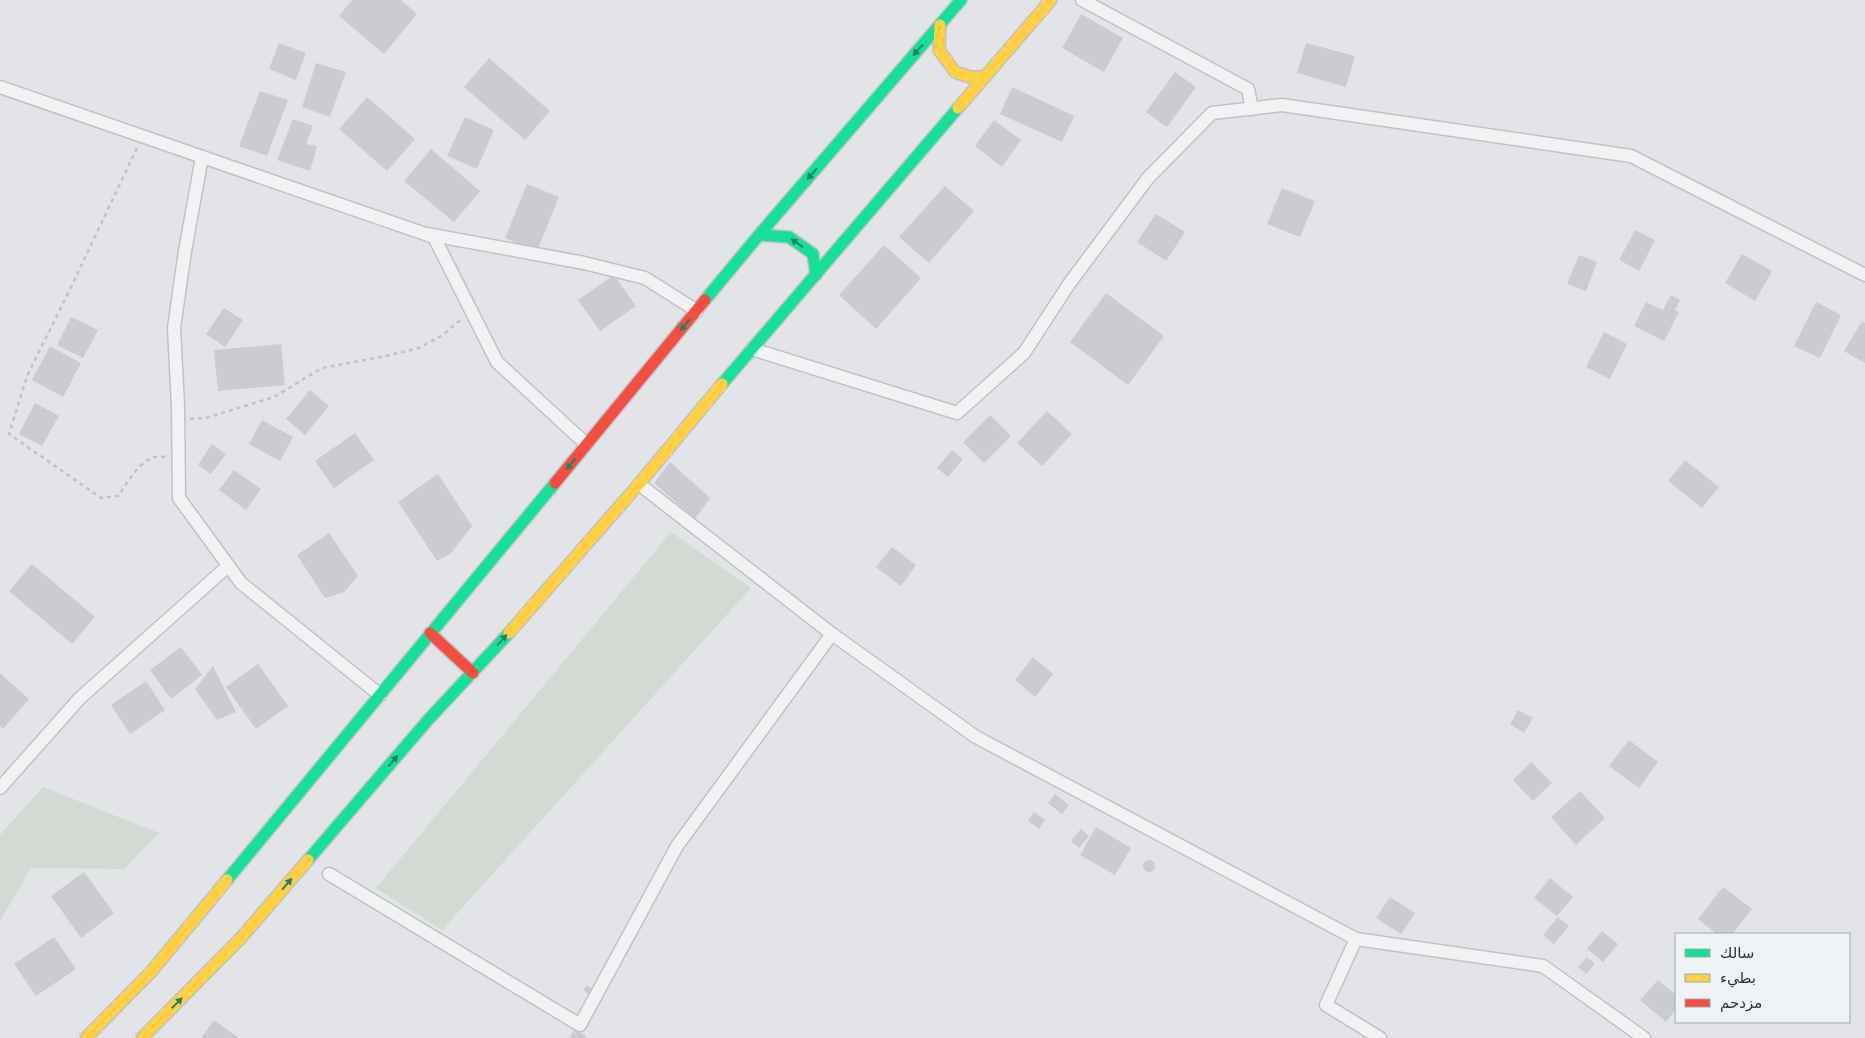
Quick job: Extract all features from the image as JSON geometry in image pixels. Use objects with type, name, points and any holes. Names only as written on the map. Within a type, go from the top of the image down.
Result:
[{"type":"main road","points":[[86,1038],[151,972],[759,235],[961,0]]},
{"type":"main road","points":[[142,1038],[240,939],[428,720],[473,673],[639,484],[1051,0]]},
{"type":"main road","points":[[940,25],[939,50],[955,72],[970,77],[985,77]]},
{"type":"main road","points":[[759,235],[789,237],[813,254],[816,275]]},
{"type":"main road","points":[[430,633],[473,673]]},
{"type":"street","points":[[1082,0],[1248,89],[1252,108]]},
{"type":"street","points":[[0,87],[434,237],[497,362],[586,444]]},
{"type":"street","points":[[752,349],[957,413],[1024,353],[1069,284],[1148,178],[1212,113],[1282,106],[1631,156],[1865,275]]},
{"type":"street","points":[[202,157],[185,251],[174,328],[179,498],[241,584],[380,694]]},
{"type":"street","points":[[424,233],[584,263],[645,278],[697,311]]},
{"type":"street","points":[[639,484],[832,634],[976,737],[1356,939],[1543,966],[1644,1038]]},
{"type":"street","points":[[0,788],[80,698],[228,566]]},
{"type":"street","points":[[329,874],[580,1025],[677,846],[832,634]]},
{"type":"street","points":[[1356,939],[1326,1005],[1380,1038]]},
{"type":"path","points":[[143,136],[27,376],[9,434],[101,498],[118,496],[147,458],[160,456],[179,459]]},
{"type":"path","points":[[178,420],[206,418],[274,396],[322,368],[419,348],[443,335],[471,311]]},
{"type":"shaded area","points":[[671,532],[751,588],[442,930],[376,888]]},
{"type":"shaded area","points":[[43,787],[159,833],[124,869],[31,868],[0,921],[0,835]]},
{"type":"building","points":[[352,0],[401,0],[417,14],[384,54],[339,16]]},
{"type":"building","points":[[1081,14],[1123,38],[1104,72],[1062,48]]},
{"type":"building","points":[[279,43],[306,53],[296,80],[269,69]]},
{"type":"building","points":[[1306,43],[1355,56],[1346,87],[1297,73]]},
{"type":"building","points":[[489,58],[550,111],[525,140],[464,87]]},
{"type":"building","points":[[316,63],[346,72],[330,117],[302,107]]},
{"type":"building","points":[[1175,72],[1196,87],[1167,127],[1146,112]]},
{"type":"building","points":[[1012,87],[1074,116],[1062,142],[1000,114]]},
{"type":"building","points":[[260,91],[288,100],[267,156],[239,146]]},
{"type":"building","points":[[367,97],[415,139],[387,171],[339,129]]},
{"type":"building","points":[[465,117],[494,130],[477,169],[447,156]]},
{"type":"building","points":[[293,119],[313,126],[306,144],[317,146],[310,171],[277,160]]},
{"type":"building","points":[[994,120],[1021,140],[1002,167],[975,146]]},
{"type":"building","points":[[431,149],[480,191],[454,222],[404,181]]},
{"type":"building","points":[[527,184],[559,197],[537,251],[505,238]]},
{"type":"building","points":[[945,186],[974,211],[929,263],[899,237]]},
{"type":"building","points":[[1282,188],[1315,201],[1300,237],[1267,224]]},
{"type":"building","points":[[1156,214],[1185,232],[1166,261],[1137,242]]},
{"type":"building","points":[[1635,230],[1655,240],[1639,271],[1619,260]]},
{"type":"building","points":[[884,245],[921,278],[876,329],[839,295]]},
{"type":"building","points":[[1742,254],[1772,271],[1755,301],[1725,283]]},
{"type":"building","points":[[1579,255],[1597,262],[1586,291],[1567,284]]},
{"type":"building","points":[[614,275],[636,306],[600,331],[578,300]]},
{"type":"building","points":[[1106,293],[1164,336],[1128,385],[1070,342]]},
{"type":"building","points":[[1671,295],[1680,300],[1675,310],[1679,312],[1664,341],[1634,326],[1646,302],[1663,310]]},
{"type":"building","points":[[1816,302],[1841,315],[1820,358],[1794,346]]},
{"type":"building","points":[[224,308],[243,320],[225,347],[206,334]]},
{"type":"building","points":[[71,317],[98,330],[83,358],[57,345]]},
{"type":"building","points":[[1862,321],[1865,323],[1865,363],[1844,351]]},
{"type":"building","points":[[1604,332],[1627,344],[1610,379],[1586,367]]},
{"type":"building","points":[[281,344],[285,385],[218,391],[214,350]]},
{"type":"building","points":[[50,346],[81,363],[63,397],[32,380]]},
{"type":"building","points":[[310,390],[329,406],[305,435],[286,419]]},
{"type":"building","points":[[35,403],[59,416],[42,446],[19,434]]},
{"type":"building","points":[[1047,411],[1072,434],[1042,466],[1017,443]]},
{"type":"building","points":[[990,415],[1011,436],[984,463],[963,442]]},
{"type":"building","points":[[262,420],[293,437],[280,461],[249,444]]},
{"type":"building","points":[[355,433],[374,460],[334,488],[315,461]]},
{"type":"building","points":[[212,444],[226,454],[211,474],[198,465]]},
{"type":"building","points":[[952,450],[963,459],[948,477],[937,468]]},
{"type":"building","points":[[1685,460],[1719,487],[1702,508],[1668,481]]},
{"type":"building","points":[[670,462],[710,498],[695,519],[654,483]]},
{"type":"building","points":[[234,470],[261,489],[246,510],[219,490]]},
{"type":"building","points":[[438,474],[472,526],[451,553],[437,561],[398,502]]},
{"type":"building","points":[[329,533],[358,576],[344,592],[325,598],[297,555]]},
{"type":"building","points":[[892,547],[916,565],[901,586],[876,567]]},
{"type":"building","points":[[32,564],[95,617],[72,644],[9,591]]},
{"type":"building","points":[[181,647],[202,675],[171,699],[150,670]]},
{"type":"building","points":[[1033,657],[1053,674],[1035,697],[1015,680]]},
{"type":"building","points":[[258,664],[288,706],[256,729],[226,687]]},
{"type":"building","points":[[213,666],[236,712],[217,720],[195,689]]},
{"type":"building","points":[[0,673],[29,699],[3,729],[0,726]]},
{"type":"building","points":[[146,681],[165,710],[130,734],[111,705]]},
{"type":"building","points":[[1518,710],[1533,718],[1524,733],[1510,724]]},
{"type":"building","points":[[1629,740],[1658,762],[1639,788],[1609,766]]},
{"type":"building","points":[[1531,762],[1552,783],[1533,801],[1513,780]]},
{"type":"building","points":[[1580,791],[1605,818],[1576,845],[1551,817]]},
{"type":"building","points":[[1055,794],[1069,805],[1062,814],[1048,803]]},
{"type":"building","points":[[1034,812],[1045,820],[1039,829],[1028,821]]},
{"type":"building","points":[[1096,827],[1131,848],[1115,875],[1080,855]]},
{"type":"building","points":[[1081,829],[1089,836],[1079,848],[1071,841]]},
{"type":"building","points":[[1149,860],[1155,866],[1149,872],[1143,866]]},
{"type":"building","points":[[84,872],[114,913],[81,938],[51,896]]},
{"type":"building","points":[[1550,878],[1573,897],[1557,916],[1534,898]]},
{"type":"building","points":[[1723,887],[1752,909],[1733,933],[1716,933],[1698,919]]},
{"type":"building","points":[[1390,897],[1415,913],[1401,934],[1376,918]]},
{"type":"building","points":[[1558,917],[1569,926],[1554,944],[1543,935]]},
{"type":"building","points":[[1602,931],[1618,944],[1603,962],[1587,949]]},
{"type":"building","points":[[54,937],[76,969],[36,996],[14,964]]},
{"type":"building","points":[[1587,957],[1595,964],[1586,974],[1578,967]]},
{"type":"building","points":[[1658,980],[1675,994],[1675,1010],[1666,1022],[1640,1000]]},
{"type":"building","points":[[587,985],[594,990],[590,995],[583,990]]},
{"type":"building","points":[[214,1020],[239,1038],[201,1038]]},
{"type":"building","points":[[574,1029],[586,1036],[585,1038],[569,1038]]},
{"type":"traffic: fast","points":[[705,300],[961,0]]},
{"type":"traffic: fast","points":[[722,384],[958,108]]},
{"type":"traffic: fast","points":[[759,235],[789,237],[813,254],[816,275]]},
{"type":"traffic: fast","points":[[227,880],[555,483]]},
{"type":"traffic: fast","points":[[308,860],[428,720],[509,633]]},
{"type":"traffic: slow","points":[[958,108],[1051,0]]},
{"type":"traffic: slow","points":[[940,25],[939,50],[955,72],[970,77],[985,77]]},
{"type":"traffic: slow","points":[[509,633],[639,484],[722,384]]},
{"type":"traffic: slow","points":[[142,1038],[240,939],[308,860]]},
{"type":"traffic: slow","points":[[86,1038],[151,972],[227,880]]},
{"type":"traffic: jam","points":[[555,483],[705,300]]},
{"type":"traffic: jam","points":[[430,633],[473,673]]}]
